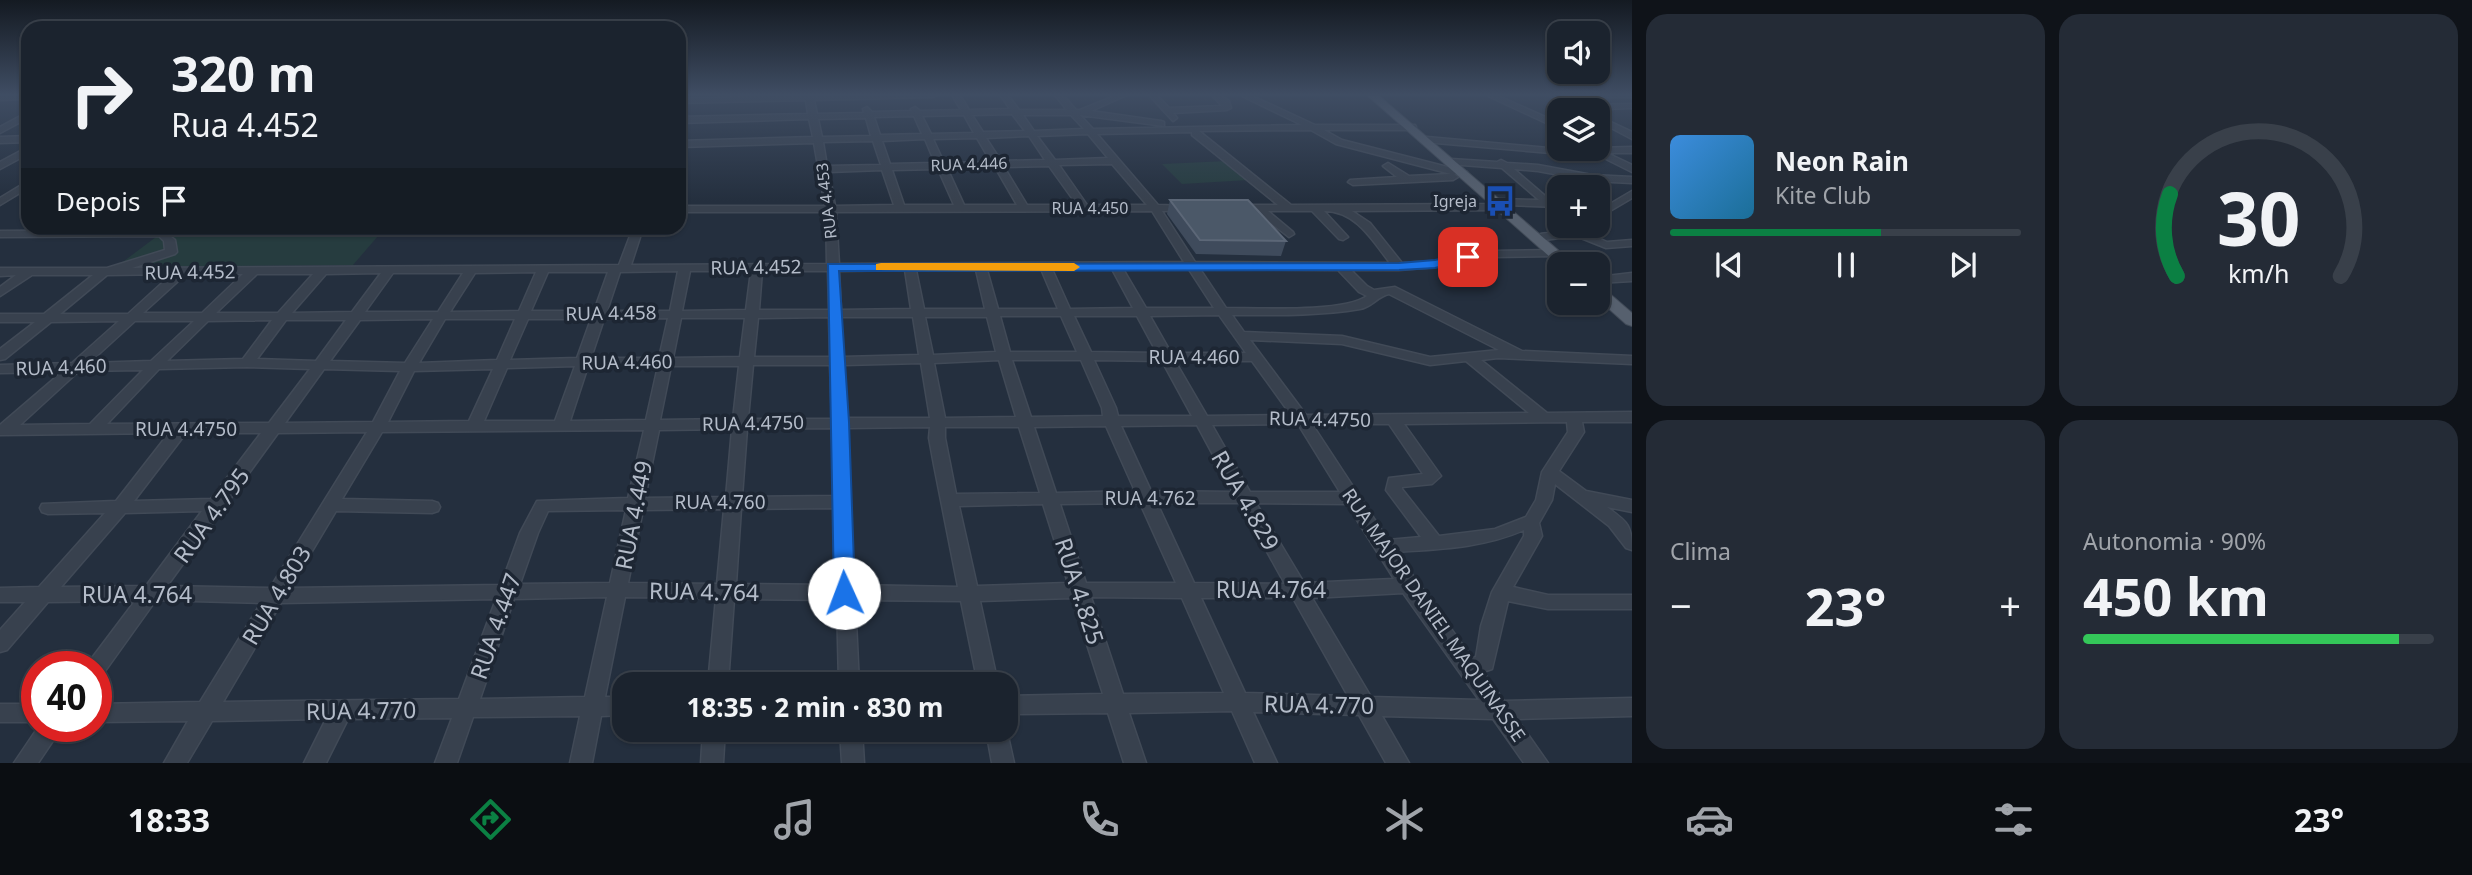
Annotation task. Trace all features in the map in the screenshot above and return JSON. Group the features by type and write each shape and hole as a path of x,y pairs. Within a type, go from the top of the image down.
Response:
{"main road":[{"path":"1416,131 1553,252"},
{"path":"1610,302 1632,321"}],"street":[{"path":"704,143 706,131"},
{"path":"758,131 758,142"},
{"name":"RUA 4.453","path":"815,131 831,209 848,672"},
{"path":"873,131 900,209"},
{"path":"926,131 961,209"},
{"path":"977,131 1024,208"},
{"path":"1031,131 1084,208"},
{"path":"686,144 1135,131"},
{"path":"1319,131 1339,142 1465,175"},
{"name":"RUA MAJOR DANIEL MAQUINASSE","path":"1090,133 1154,207 1222,311 1301,418 1408,586 1536,763"},
{"path":"1195,133 1287,208"},
{"path":"0,139 21,139"},
{"path":"1427,141 1547,150"},
{"path":"1471,143 1547,199"},
{"path":"1610,149 1632,150"},
{"path":"2,164 21,154"},
{"path":"1610,157 1632,169"},
{"name":"RUA 4.446","path":"825,169 1114,161"},
{"path":"1451,162 1503,164 1632,180"},
{"path":"2,164 21,163"},
{"path":"1388,166 1408,179"},
{"path":"1353,181 1465,175"},
{"path":"0,189 21,187"},
{"path":"0,202 21,190"},
{"path":"1610,206 1632,194"},
{"path":"1218,208 1547,204"},
{"path":"1340,207 1366,225 1399,267"},
{"name":"RUA 4.450","path":"686,209 1192,208"},
{"path":"1258,208 1289,234"},
{"path":"1315,208 1343,237"},
{"path":"0,243 21,229"},
{"path":"0,234 21,234"},
{"path":"2,430 182,272 171,252 169,240 164,235"},
{"path":"561,426 601,313 635,235"},
{"path":"1536,238 1547,237"},
{"path":"1589,238 1606,245 1632,243"},
{"path":"0,356 103,273 171,252"},
{"name":"RUA 4.452","path":"0,272 757,267 1045,268 1192,265 1399,267 1493,254 1547,253"},
{"name":"RUA 4.829","path":"1116,266 1245,498 1398,763"},
{"path":"719,672 740,423 757,267"},
{"path":"1342,267 1363,289 1375,295 1386,290 1397,291 1521,356"},
{"path":"474,427 544,268"},
{"name":"RUA 4.449","path":"581,763 685,268"},
{"path":"911,268 938,421 937,438 986,672"},
{"name":"RUA 4.825","path":"981,268 1004,356 1135,763"},
{"path":"1045,268 1068,312 1109,408 1111,420 1266,763"},
{"name":"RUA 4.803","path":"175,763 377,428 409,367 471,269"},
{"path":"94,429 155,365 253,271"},
{"path":"247,363 283,314 322,271"},
{"name":"RUA 4.795","path":"109,651 388,271"},
{"path":"0,292 29,272"},
{"path":"1610,279 1632,277"},
{"name":"RUA 4.458","path":"0,317 1309,311 1362,306 1375,295"},
{"path":"1309,311 1324,339"},
{"path":"1240,336 1342,340 1426,360 1468,356 1521,356 1632,360"},
{"name":"RUA 4.460","path":"0,369 77,365 247,363 409,367 666,361 836,362 1004,356 1255,357"},
{"path":"1468,356 1543,418"},
{"name":"RUA 4.4750","path":"2,430 1200,418 1632,417"},
{"path":"1469,667 1485,663 1491,626 1501,592 1532,536 1531,523 1544,500 1550,472 1576,432 1574,418"},
{"path":"1394,419 1433,476 1426,481 1395,482 1394,490 1434,542"},
{"path":"0,644 120,507 181,429"},
{"path":"1550,472 1615,522 1632,543"},
{"path":"1585,497 1632,506"},
{"name":"RUA 4.762","path":"949,500 1351,498"},
{"name":"RUA 4.760","path":"557,504 841,502"},
{"name":"RUA 4.447","path":"446,763 541,507 546,503 557,504"},
{"path":"48,508 218,505"},
{"path":"330,505 432,507"},
{"path":"1385,547 1497,535 1521,524 1531,523"},
{"name":"RUA 4.764","path":"0,595 153,593 276,596 618,590 970,594 1081,590 1298,591 1408,586"},
{"path":"1501,592 1548,602 1632,602"},
{"name":"RUA 4.770","path":"1018,705 1239,702 1500,710 1632,707"},
{"name":"RUA 4.770","path":"112,713 612,706"},
{"path":"316,763 342,710"},
{"path":"0,713 21,713"},
{"path":"25,763 40,742"},
{"path":"712,763 713,742"},
{"path":"852,742 853,763"},
{"path":"999,742 1003,763"}],"green space":[{"path":"1227,161 1249,180 1182,184 1162,164"},
{"path":"159,235 379,235 353,265 116,267"}],"building":[{"path":"1170,200 1248,200 1286,241 1200,240"}],"slow traffic":[{"path":"881,267 1074,267"}],"place":[{"name":"Igreja","path":"1500,201"}],"route":[{"path":"844,593 840,422 832,267 1399,267 1441,264 1468,257"}]}
